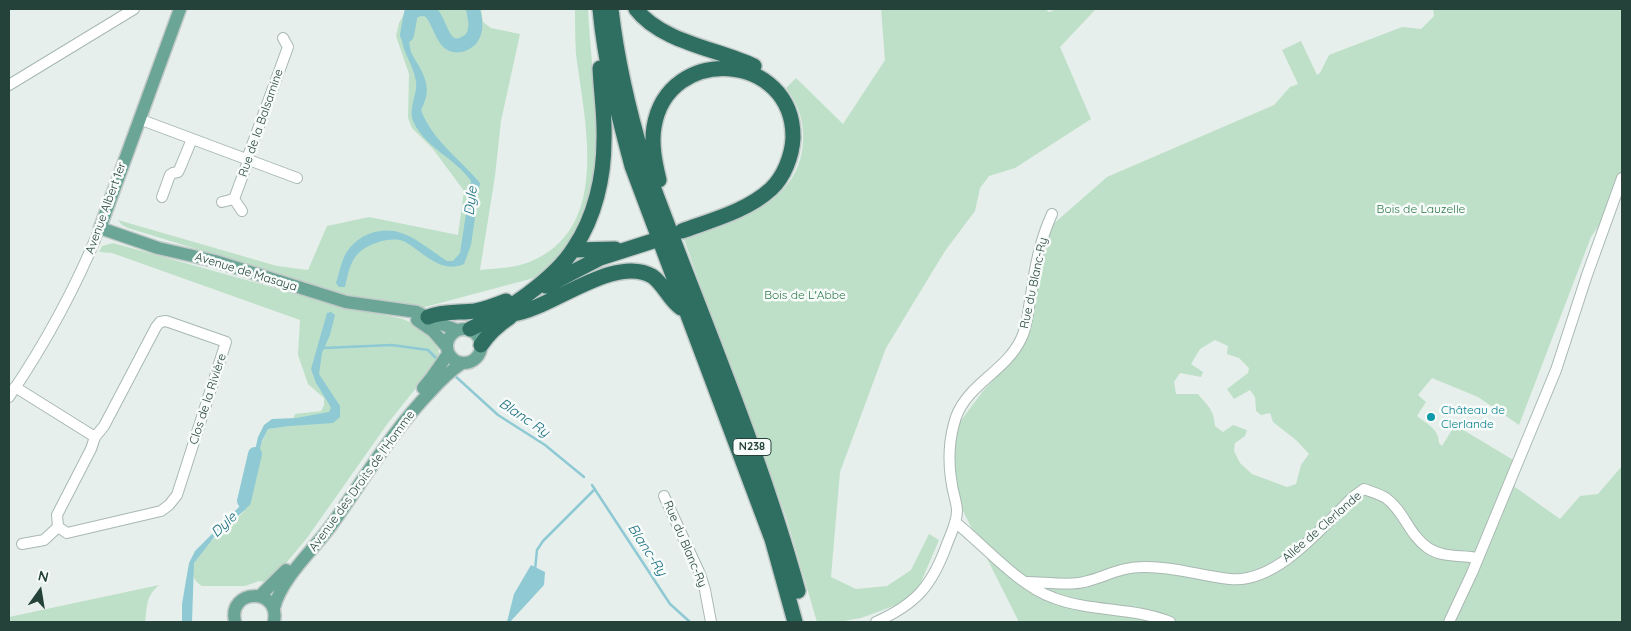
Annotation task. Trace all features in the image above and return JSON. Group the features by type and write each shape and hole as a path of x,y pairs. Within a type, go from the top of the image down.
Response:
{"highway":[{"name":"N238","path":"600,9 603,42 618,113 632,166 805,622"},
{"name":"N238","path":"611,9 615,41 629,112 644,162 662,214 764,478 783,536 793,593 795,622"},
{"path":"636,9 652,24 666,33 740,60 758,68 772,78 783,89 792,103 798,117 800,131 799,149 794,166 785,184 773,197 757,207 682,233 743,207 772,188 790,159 793,131 783,101 763,80 748,72 730,68 712,69 695,74 680,82 668,94 658,111 654,127 653,146 655,165 662,193 662,214"},
{"path":"428,317 438,313 475,311 521,298 548,277 574,250 587,226 594,205 602,164 604,108 599,56 603,42"},
{"path":"463,329 600,258 654,244 550,290 497,326 481,345"},
{"path":"574,250 631,249"},
{"path":"513,314 524,313 560,294 612,274 625,272 640,272 650,275 667,291 677,305 686,312"}],"main road":[{"name":"Avenue Albert 1er","path":"100,228 139,119 163,60 180,9"},
{"name":"Avenue de Masaya","path":"100,228 158,248 215,261 346,302 417,312 463,329"},
{"name":"Avenue de Masaya","path":"394,310 424,324 447,350"},
{"path":"463,329 476,333 481,345 477,357 473,361 462,363 456,362 447,350 449,336 463,329"},
{"name":"Avenue des Droits de l'Homme","path":"260,596 280,577 323,523 393,421 432,377 447,350"},
{"name":"Avenue des Droits de l'Homme","path":"274,608 279,593 286,582 330,527 399,427 439,382 462,363"},
{"path":"233,621 235,609 242,600 250,596 260,596 274,608 274,622"}],"street":[{"path":"9,85 134,9"},
{"name":"Rue de la Balsamine","path":"234,199 289,43"},
{"path":"139,119 297,178"},
{"path":"162,197 170,175 178,172 192,139"},
{"path":"1449,622 1464,592 1556,370 1622,178"},
{"path":"222,202 234,199 242,211"},
{"name":"Rue du Blanc-Ry","path":"876,622 903,608 926,587 936,573 955,522 957,511 952,487 950,461 954,422 959,408 965,399 1003,364 1022,338 1038,257 1052,214"},
{"name":"Avenue Albert 1er","path":"9,397 80,277 100,228"},
{"name":"Clos de la Rivière","path":"166,321 226,342 177,495 169,505 161,511 67,533 58,527 57,514 91,450 95,437 104,426 160,322 166,321"},
{"path":"15,387 95,437"},
{"name":"Allée de Clerlande","path":"1027,582 1082,583 1120,568 1144,566 1232,579 1250,578 1266,573 1293,556 1354,497 1364,490 1380,494 1392,504 1415,536 1429,549 1444,554 1477,558"},
{"name":"Rue du Blanc-Ry","path":"664,496 700,574 711,622"},
{"path":"955,522 1004,564 1042,593 1063,601 1148,615 1170,622"},
{"path":"22,544 44,540 58,527"}],"green space":[{"path":"407,9 481,9 483,22 491,28 520,34 501,121 495,176 480,270 516,266 536,259 560,243 575,221 584,195 587,167 587,138 576,54 575,9 588,9 597,135 593,185 588,210 581,224 561,255 540,274 534,278 421,308 349,296 128,228 118,220 277,266 308,270 327,226 369,217 458,235 464,191 433,149 412,128 408,118 409,74 396,36 399,23"},
{"name":"Bois de L'Abbe","path":"881,9 1045,9 1049,12 1057,9 1096,9 1060,47 1091,119 1015,168 989,176 980,188 975,211 945,251 886,348 840,472 831,577 856,589 887,586 911,570 929,534 939,540 916,594 896,605 861,618 838,622 817,622 786,517 709,317 708,308 684,239 742,217 777,196 790,181 799,164 803,142 803,127 800,114 786,88 796,78 843,124 885,60"},
{"name":"Bois de Lauzelle","path":"1433,9 1622,9 1622,172 1600,224 1591,237 1519,425 1478,397 1432,378 1418,395 1426,402 1417,416 1435,430 1439,443 1442,446 1455,425 1515,461 1515,487 1560,519 1580,496 1598,494 1622,466 1622,622 1019,622 963,511 952,471 953,431 983,391 1019,353 1028,333 1051,226 1107,177 1274,105 1290,87 1298,84 1282,50 1301,41 1317,75 1320,73 1329,55 1402,27 1421,29 1434,16","holes":["1215,340 1228,346 1227,354 1239,358 1249,368 1248,373 1227,389 1234,399 1250,390 1255,397 1256,411 1261,415 1270,413 1273,422 1296,440 1309,454 1301,465 1296,484 1287,487 1252,474 1240,463 1234,451 1235,443 1245,436 1247,430 1233,425 1223,432 1215,426 1212,412 1198,394 1176,394 1174,382 1180,373 1201,377 1203,372 1191,364 1200,349"]},
{"path":"113,243 322,301 403,319 420,327 437,343 439,354 433,367 388,423 307,538 267,582 259,581 245,586 202,586 194,577 193,567 198,557 217,535 245,510 258,456 268,429 290,426 295,414 321,411 324,405 324,398 308,384 298,355 300,320 112,253 99,252 102,246"},
{"path":"159,585 149,598 145,622 9,622 9,617"}],"water":[{"path":"405,18 411,20 409,40 411,52 426,83 427,93 421,110 426,121 439,140 480,183 471,245 464,264 450,267 431,260 403,241 386,240 379,242 368,246 357,254 351,265 345,287 339,287 336,283 346,253 357,241 371,233 387,230 396,231 409,236 447,261 453,261 460,253 471,181 465,173 426,140 414,123 412,107 416,91 416,81 403,44 402,28"},
{"name":"Dyle","path":"331,312 335,315 330,335 322,353 319,374 340,406 340,417 333,423 268,429 262,441 250,499 246,509 215,536 194,563 192,622 182,622 182,604 189,563 195,551 239,507 245,495 258,437 264,425 272,419 296,418 329,412 331,408 316,383 311,369 327,313"},
{"path":"531,565 545,572 544,585 510,622 507,622 514,594"}],"waterway":[{"name":"Dyle","path":"407,35 411,13 419,9"},
{"name":"Dyle","path":"420,9 427,10 432,14 445,38 454,45 464,44 473,36 475,32 473,9"},
{"name":"Blanc Ry","path":"323,348 392,345 428,350 437,359"},
{"name":"Blanc Ry","path":"454,375 498,415 545,445 584,477"},
{"name":"Dyle","path":"244,501 255,454"},
{"name":"Blanc-Ry","path":"592,485 670,604 690,622"},
{"path":"535,570 537,550 543,541 595,489"}],"place":[{"name":"Château de Clerlande","path":"1431,417"}]}
